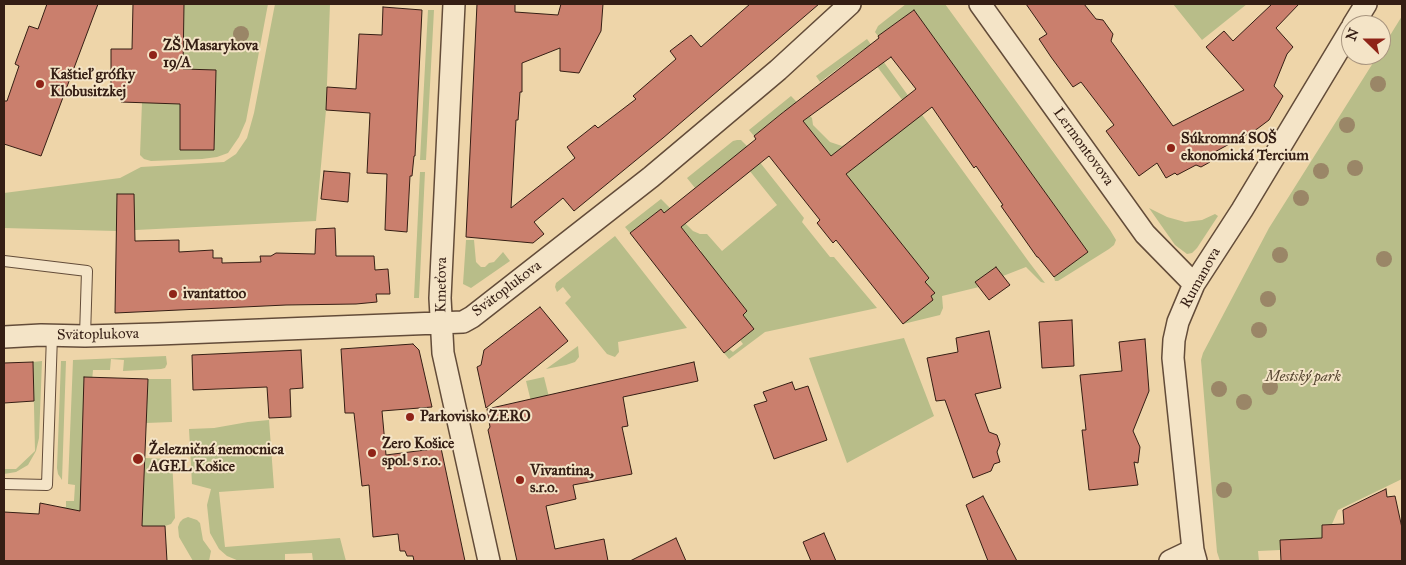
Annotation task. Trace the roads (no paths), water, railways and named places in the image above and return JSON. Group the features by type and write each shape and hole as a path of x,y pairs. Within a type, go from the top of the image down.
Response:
{"street":[{"name":"Kmeťova","path":"454,4 440,298 443,353 489,561"},
{"name":"Svätoplukova","path":"4,337 85,336 463,322 533,270 651,177 778,70 850,4"},
{"name":"Lermontovova","path":"980,4 1145,234 1194,284"},
{"path":"1360,15 1366,4"},
{"name":"Rumanova","path":"1194,556 1173,358 1178,322 1194,284 1341,46"},
{"name":"Svätoplukova","path":"4,323 47,335"},
{"path":"1170,561 1194,556"}],"lane":[{"path":"4,261 87,271 85,336"},
{"path":"4,484 47,485 47,335"}],"place":[{"name":"ZŠ Masarykova 19/A","path":"153,55"},
{"name":"Kaštieľ grófky Klobusitzkej","path":"40,84"},
{"name":"Súkromná SOŠ ekonomická Tercium","path":"1171,148"},
{"name":"ivantattoo","path":"173,294"},
{"name":"Parkovisko ZERO","path":"410,417"},
{"name":"Zero Košice spol. s r.o.","path":"372,453"},
{"name":"Železničná nemocnica AGEL Košice","path":"138,459"},
{"name":"Vivantina, s.r.o.","path":"520,480"}],"park label":[{"name":"Mestský park","path":"1303,377"}]}
